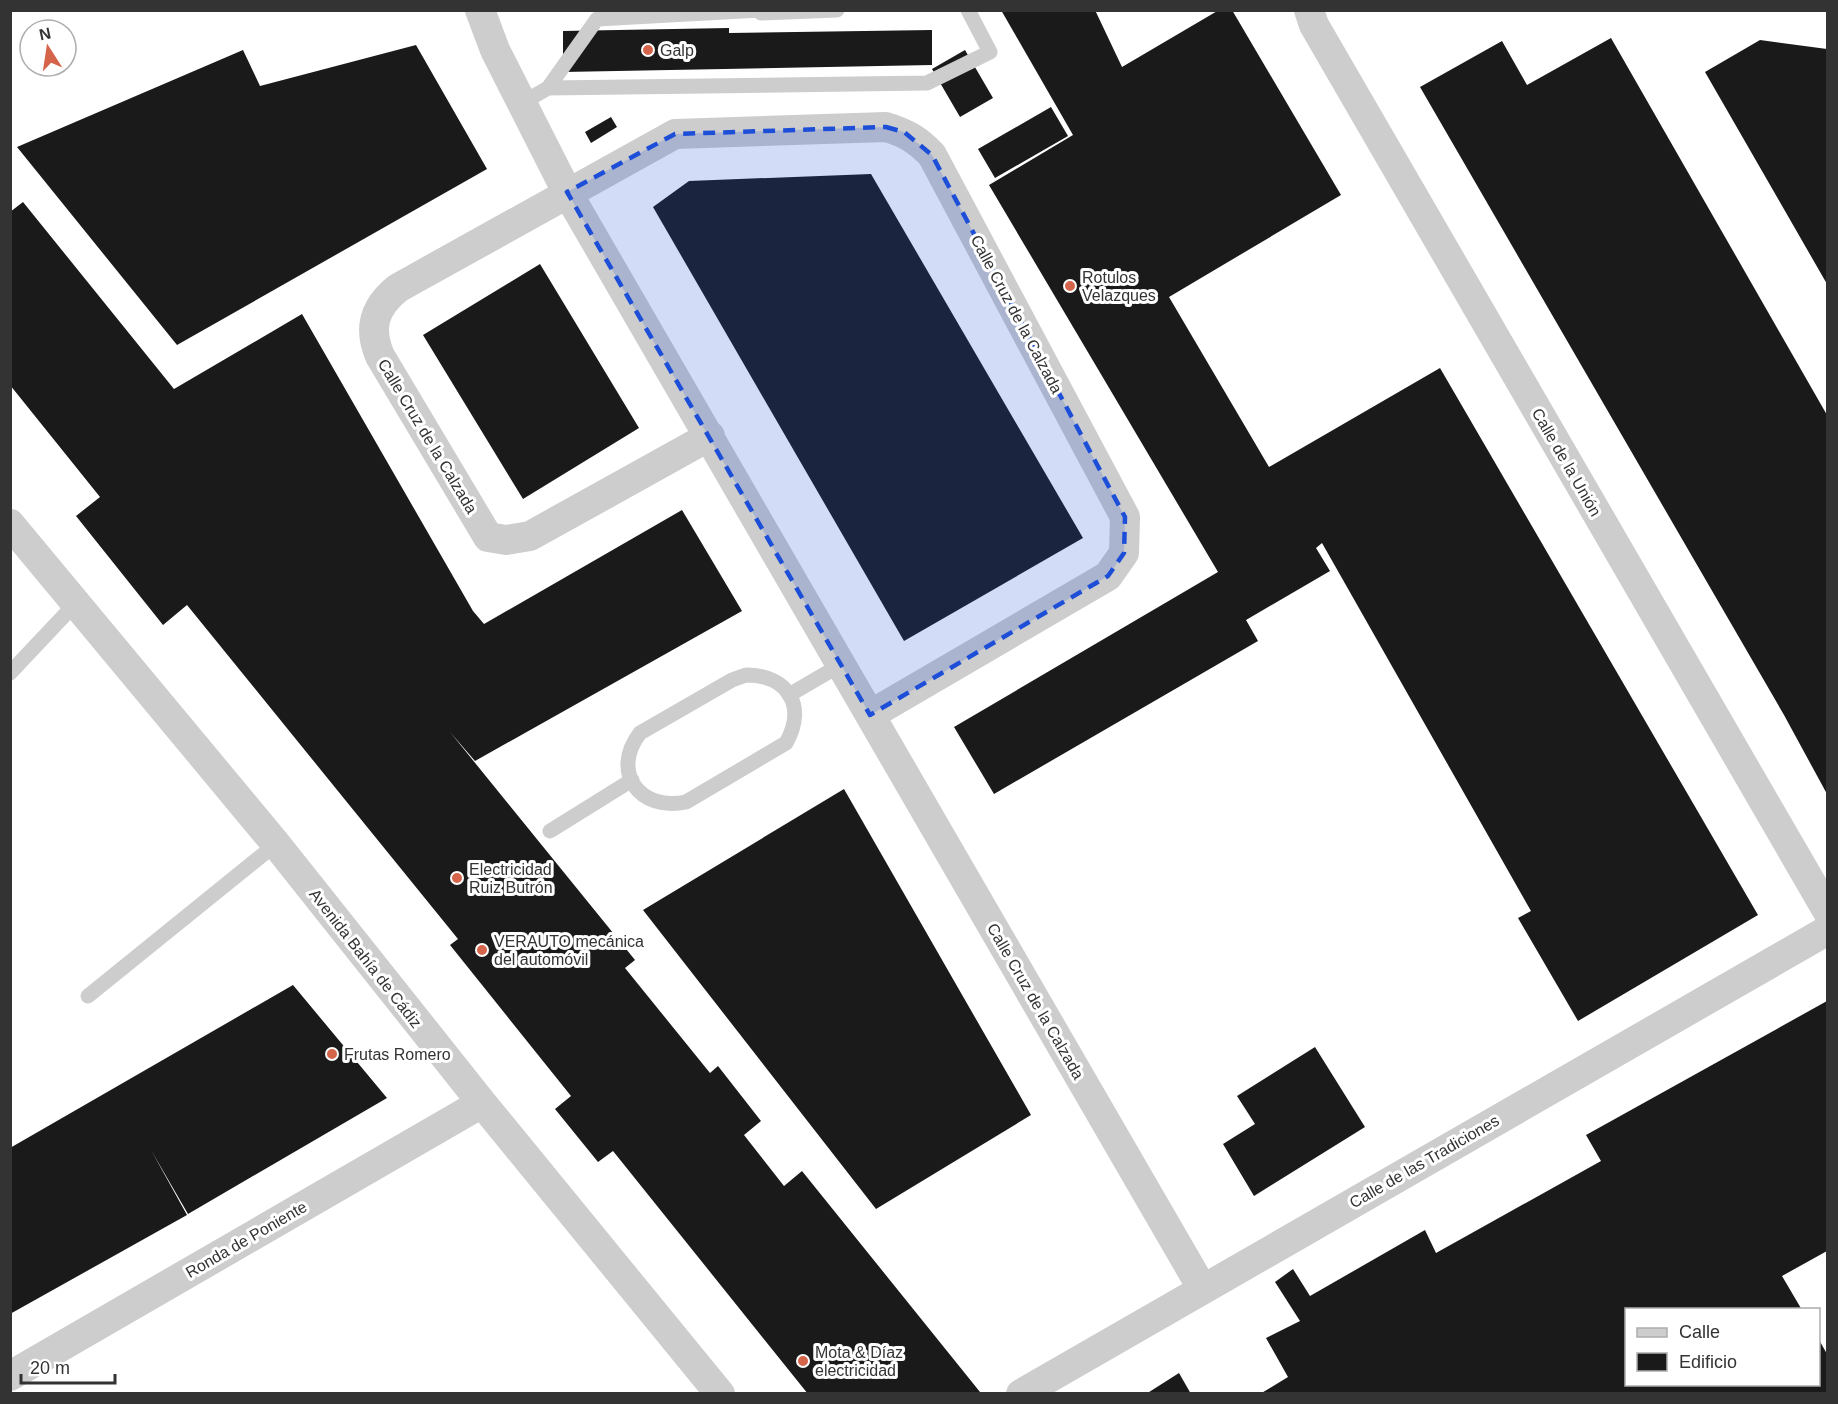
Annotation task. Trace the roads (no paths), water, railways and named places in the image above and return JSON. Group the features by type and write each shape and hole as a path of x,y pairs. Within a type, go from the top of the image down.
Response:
{"street":[{"name":"Calle Cruz de la Calzada","path":"480,10 522,103 567,192 1202,1288"},
{"name":"Calle de la Unión","path":"1309,10 1314,25 1827,912"},
{"name":"Calle Cruz de la Calzada","path":"710,436 530,536 506,540 488,537 374,342 375,318 385,298 398,288 567,192 668,138 700,132 886,128 912,137 932,155 1125,517 1124,553 1108,576 870,715"},
{"name":"Avenida Bahía de Cádiz","path":"10,524 276,844 482,1103 720,1394"},
{"name":"Calle de las Tradiciones","path":"1021,1394 1827,930"},
{"name":"Ronda de Poniente","path":"10,1376 482,1103"}],"lane":[{"path":"522,103 548,88 597,19 837,10"},
{"path":"548,88 927,83 990,52 968,10"},
{"path":"10,673 76,603"},
{"path":"789,695 842,664"},
{"path":"746,675 760,675 774,680 789,695 796,716 793,730 786,743 686,802 672,805 657,804 645,797 632,780 628,759 631,745 640,733 732,680 746,675"},
{"path":"550,831 632,780"},
{"path":"88,996 276,844"}],"place":[{"name":"Galp","path":"648,50"},
{"name":"Rotulos Velazques","path":"1070,286"},
{"name":"Electricidad Ruiz Butrón","path":"457,878"},
{"name":"VERAUTO mecánica del automóvil","path":"482,950"},
{"name":"Frutas Romero","path":"332,1054"},
{"name":"Mota & Díaz electricidad","path":"803,1361"}]}
